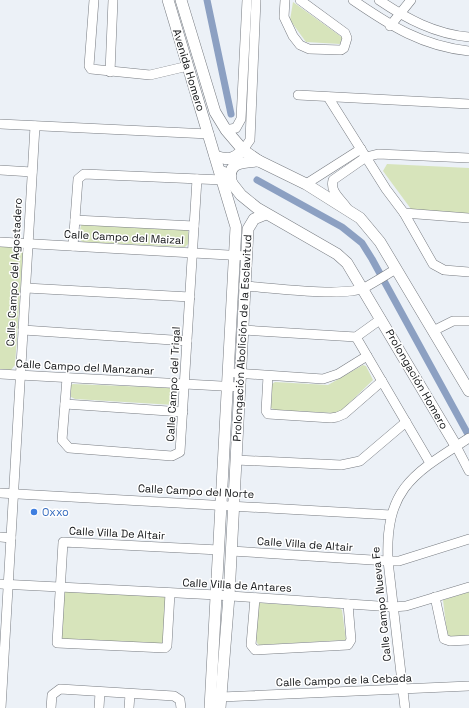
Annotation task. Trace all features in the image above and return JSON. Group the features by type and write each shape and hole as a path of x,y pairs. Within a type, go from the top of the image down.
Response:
{"main road":[{"name":"Avenida Homero","path":"168,0 210,137"},
{"name":"Avenida Homero","path":"181,0 216,112 226,130"},
{"path":"226,130 243,150 259,160 306,184 347,209 360,218 369,227 392,271 407,287 469,391"},
{"name":"Prolongación Abolición de la Esclavitud","path":"210,137 219,167 228,182 245,286 242,330 235,373 228,387 210,708"},
{"path":"215,156 229,159 236,156 243,150"},
{"path":"259,160 236,164 232,168 228,182 248,202 266,214 337,254 368,285"},
{"name":"Prolongación Abolición de la Esclavitud","path":"220,702 232,551 240,388 235,373 241,255 250,223 254,219 266,214"},
{"name":"Prolongación Homero","path":"368,285 381,319 456,446"}],"street":[{"path":"94,0 89,66 92,70 150,75 188,66"},
{"path":"110,72 113,0"},
{"path":"226,130 236,128 241,120 247,0"},
{"path":"243,150 250,140 256,0"},
{"path":"285,0 284,17 293,36 300,45 309,49 341,50 344,48 347,38 344,33 300,0"},
{"path":"353,0 390,26 417,38 439,46 469,50"},
{"path":"379,0 400,14 438,32 469,37"},
{"path":"390,26 411,0"},
{"path":"298,95 469,104"},
{"path":"328,97 386,189 404,213 433,264 444,270 469,272"},
{"path":"0,124 210,137"},
{"name":"Calle Campo del Agostadero","path":"1,708 4,584 11,538 14,494 35,126"},
{"path":"306,184 361,149"},
{"path":"347,209 332,188 333,180 366,157 378,154 469,158"},
{"path":"0,170 32,172"},
{"path":"74,246 78,179 84,174 197,179 228,182"},
{"name":"Calle Campo del Trigal","path":"66,378 62,440 69,448 175,456 181,450 197,179"},
{"path":"404,213 469,218"},
{"path":"75,220 194,226"},
{"name":"Calle Campo del Maizal","path":"0,242 241,255"},
{"path":"245,286 317,291 352,291 368,285 392,271"},
{"path":"26,288 190,297"},
{"path":"242,330 356,337 381,319"},
{"path":"433,331 449,322 468,323"},
{"path":"23,330 187,341"},
{"path":"356,337 430,462"},
{"path":"235,373 322,379 338,374 367,356"},
{"name":"Calle Campo del Manzanar","path":"0,374 240,388"},
{"path":"268,376 266,411 268,414 331,418 344,414 382,380"},
{"path":"65,404 183,412"},
{"path":"236,460 341,465 353,463 368,456 406,422"},
{"name":"Calle Campo Nueva Fe","path":"405,708 388,561 387,541 392,514 407,484 417,473 430,462 468,439"},
{"name":"Prolongación Homero","path":"456,446 469,471"},
{"name":"Calle Campo del Norte","path":"0,493 392,514"},
{"path":"0,537 11,538"},
{"name":"Calle Villa de Altair","path":"232,551 399,561 469,539"},
{"name":"Calle Villa De Altair","path":"170,593 167,646 165,648 59,644 57,642 61,544 64,542 219,550"},
{"name":"Calle Villa de Antares","path":"4,584 217,595 393,607 406,606 469,587"},
{"path":"435,597 444,639 450,642 469,640"},
{"path":"256,598 251,645 255,650 348,646 352,640 348,604"},
{"name":"Calle Campo de la Cebada","path":"220,702 469,686"},
{"path":"51,708 52,695 60,689 176,697 180,700 180,708"},
{"path":"99,708 100,692"},
{"path":"129,708 130,694"}],"green space":[{"path":"293,2 343,38 340,44 306,42 290,20"},
{"path":"387,164 469,168 469,214 411,209 383,171"},
{"path":"82,224 188,230 189,243 185,247 84,242 81,241 80,237"},
{"path":"0,246 20,247 23,252 15,365 11,370 0,369"},
{"path":"363,365 366,366 373,380 341,411 335,413 275,410 271,408 272,384 275,382 328,385"},
{"path":"71,385 174,388 177,391 177,403 174,405 75,399 71,397"},
{"path":"64,592 163,596 166,599 164,639 161,645 64,640 60,637"},
{"path":"469,592 469,637 450,637 447,633 443,600"},
{"path":"257,604 339,608 342,610 346,640 259,645 256,638"}],"waterway":[{"path":"207,0 231,114"},
{"path":"257,180 342,227 362,243 469,436"}],"place":[{"name":"Oxxo","path":"34,512"}]}
